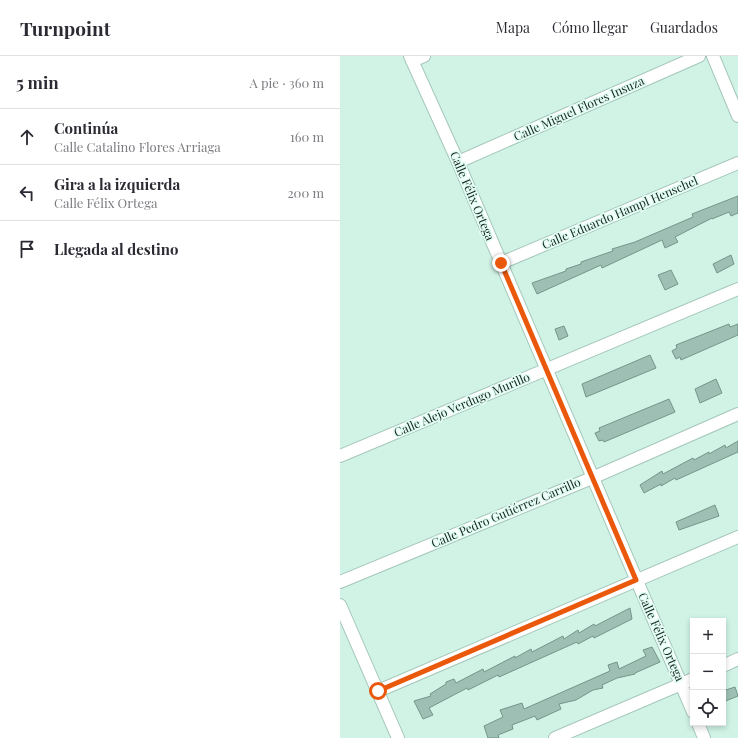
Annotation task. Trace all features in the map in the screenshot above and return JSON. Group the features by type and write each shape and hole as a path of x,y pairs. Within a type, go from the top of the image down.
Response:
{"street":[{"path":"411,59 424,56"},
{"name":"Calle Miguel Flores Insuza","path":"458,162 699,56"},
{"path":"713,56 738,116"},
{"name":"Calle Félix Ortega","path":"411,59 458,162 690,705"},
{"name":"Calle Eduardo Hampl Henschel","path":"501,263 738,163"},
{"name":"Calle Alejo Verdugo Murillo","path":"340,456 738,289"},
{"name":"Calle Pedro Gutiérrez Carrillo","path":"340,582 592,478 738,414"},
{"path":"378,691 738,537"},
{"path":"340,606 398,738"},
{"path":"726,665 738,659"},
{"path":"555,738 690,680"},
{"path":"699,726 704,738"}],"building":[{"path":"738,196 738,213 731,216 729,212 712,218 675,237 678,242 665,248 662,240 602,268 601,265 537,294 532,283 566,271 566,269 581,264 581,262 613,251 612,249 635,242 693,217 692,214"},
{"path":"731,255 734,264 717,273 713,264"},
{"path":"671,270 678,284 665,290 658,275"},
{"path":"729,324 730,327 738,324 738,335 681,360 680,357 676,359 672,351 677,348 676,345"},
{"path":"564,326 568,336 559,340 555,329"},
{"path":"650,355 656,368 586,397 582,384"},
{"path":"716,379 722,393 700,403 695,389"},
{"path":"669,399 675,412 604,442 603,440 599,441 595,433 600,431 599,428"},
{"path":"738,441 738,452 676,480 675,478 644,493 640,485 662,471 663,474 693,458 694,460 709,452 709,454 725,445 726,448"},
{"path":"715,505 719,516 679,530 676,522"},
{"path":"630,608 632,619 594,638 593,636 578,644 577,642 499,677 498,675 468,690 467,688 429,708 433,715 423,719 414,701 431,696 430,694 446,684 446,682 454,679 456,683 483,669 484,672 531,649 532,652 563,636 564,639 578,630 579,633 594,624 595,626"},
{"path":"652,647 660,662 635,674 617,678 602,685 603,688 593,690 576,700 559,704 561,709 537,720 535,716 512,725 513,729 498,735 499,738 488,738 484,726 503,717 500,710 522,703 524,709 610,671 608,665 617,662 619,669 646,656 643,650"},
{"path":"735,687 738,696 726,701 726,690"}],"route":[{"path":"378,691 636,580 501,263"}]}
